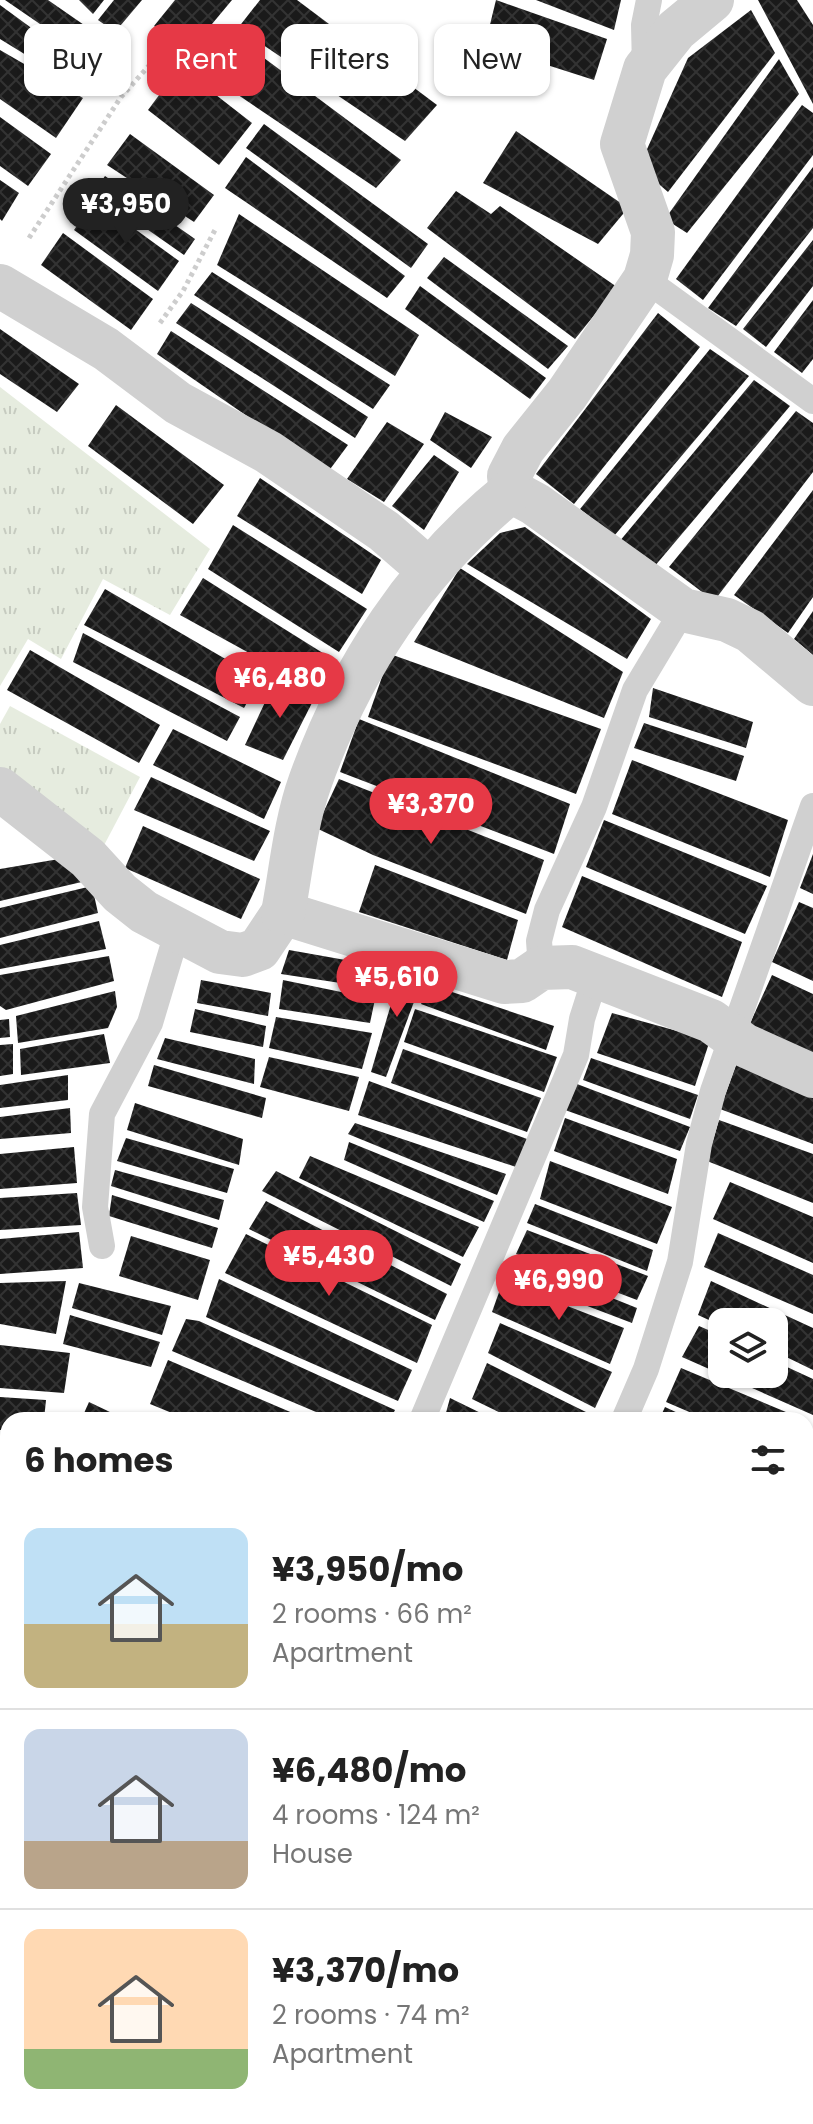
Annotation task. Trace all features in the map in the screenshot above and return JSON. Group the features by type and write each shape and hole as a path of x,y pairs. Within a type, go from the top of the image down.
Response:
{"street":[{"path":"511,491 509,476 523,449 567,394 645,279 652,255 653,232 622,144 645,69 676,30 712,0"},
{"path":"0,286 106,349 178,403 268,452 317,489 384,531 429,570"},
{"path":"0,789 88,858 120,893 177,933 220,952 243,955 259,949 283,913 309,785 340,708 376,642 455,540 511,491"},
{"path":"511,491 535,504 683,610 727,620 750,631 813,684"},
{"path":"283,913 504,982 522,981 541,968 572,967 711,1021 744,1045 813,1076"}],"lane":[{"path":"645,69 644,25 649,0"},
{"path":"645,279 813,401"},
{"path":"541,968 539,941 547,910 594,807 635,690 683,610"},
{"path":"627,1412 646,1369 680,1262 699,1144 731,1035 813,806"},
{"path":"102,1246 95,1207 102,1114 150,1023 177,933"},
{"path":"425,1412 576,1055 582,1019 596,975"}],"path":[{"path":"26,242 121,97 147,68"},
{"path":"123,364 183,291 216,228"}],"green space":[{"path":"0,387 210,549 170,615 103,579 61,659 28,639 0,686"},
{"path":"10,706 140,777 101,851 0,771 0,724"}],"building":[{"path":"5,0 48,0 83,24 40,24"},
{"path":"79,0 104,0 93,14"},
{"path":"114,0 142,0 122,24 104,24 98,20"},
{"path":"175,0 232,0 212,24 156,24"},
{"path":"260,0 297,0 329,24 281,24 281,57 265,46 265,24 241,24"},
{"path":"496,0 607,39 594,80 550,66 550,24 490,24"},
{"path":"536,0 621,0 614,30"},
{"path":"758,0 797,0 813,25 813,104"},
{"path":"0,5 26,24 24,54 0,39"},
{"path":"751,10 775,53 668,192 639,167 688,58"},
{"path":"0,50 24,64 24,96 83,98 56,138 0,99"},
{"path":"265,59 281,71 281,96 315,96 401,160 376,188 240,96 265,96"},
{"path":"779,59 799,94 687,233 665,219"},
{"path":"418,91 437,105 405,141 338,96 418,96"},
{"path":"158,96 217,96 252,123 219,165 148,110"},
{"path":"802,105 813,113 813,155 703,300 676,279"},
{"path":"0,117 51,154 28,186 0,166"},
{"path":"264,124 428,244 411,268 246,148"},
{"path":"516,131 628,208 598,244 483,183"},
{"path":"130,134 214,195 194,222 107,165"},
{"path":"246,157 405,276 387,298 225,188"},
{"path":"813,167 813,228 736,326 708,308"},
{"path":"105,176 195,239 184,255 94,192"},
{"path":"0,180 19,193 2,221 0,219"},
{"path":"456,191 491,214 500,206 617,287 575,339 427,228"},
{"path":"95,200 179,261 158,291 74,230"},
{"path":"239,214 419,335 395,376 217,265"},
{"path":"63,233 153,299 131,330 41,265"},
{"path":"813,240 813,286 766,347 743,329"},
{"path":"444,257 568,346 548,369 427,278"},
{"path":"212,272 390,385 373,409 194,295"},
{"path":"420,286 546,378 530,399 405,309"},
{"path":"813,300 813,359 802,373 774,352"},
{"path":"191,303 368,417 355,438 176,323"},
{"path":"658,313 700,347 574,504 536,474"},
{"path":"0,329 79,384 57,412 0,374"},
{"path":"171,331 348,445 328,472 157,354"},
{"path":"710,349 749,376 614,536 580,509"},
{"path":"754,380 790,406 654,567 619,542"},
{"path":"116,405 224,485 193,524 88,446"},
{"path":"796,411 813,423 813,472 714,601 669,567"},
{"path":"445,412 492,437 471,468 430,440"},
{"path":"387,422 424,444 384,502 347,479"},
{"path":"434,455 459,472 424,530 392,506"},
{"path":"260,478 381,560 362,594 237,516"},
{"path":"813,490 813,597 788,633 734,595"},
{"path":"233,525 367,609 339,652 208,569"},
{"path":"525,527 651,619 627,659 467,564 500,533"},
{"path":"460,568 623,672 604,718 414,642"},
{"path":"203,578 334,660 315,689 180,615"},
{"path":"105,589 260,679 244,708 84,625"},
{"path":"813,611 813,655 794,639"},
{"path":"83,633 240,717 227,741 73,662"},
{"path":"30,650 160,725 139,763 7,690"},
{"path":"390,654 601,729 576,794 368,717"},
{"path":"275,681 315,697 283,760 245,745"},
{"path":"653,688 753,722 746,748 649,717"},
{"path":"359,719 570,804 554,854 340,772"},
{"path":"644,723 744,756 736,781 634,748"},
{"path":"173,729 281,782 264,819 153,765"},
{"path":"632,760 788,820 770,877 612,814"},
{"path":"151,777 270,831 254,861 134,810"},
{"path":"339,779 544,860 526,914 373,855 316,828"},
{"path":"604,820 767,886 745,934 586,867"},
{"path":"143,826 260,879 241,919 125,868"},
{"path":"813,854 813,894 800,888"},
{"path":"59,859 86,881 0,901 0,869"},
{"path":"375,865 518,920 507,960 359,912"},
{"path":"582,876 742,942 722,997 562,927"},
{"path":"92,886 98,913 0,938 0,908"},
{"path":"799,902 813,908 813,981 772,962"},
{"path":"99,921 106,949 0,969 0,945"},
{"path":"289,950 385,967 380,989 281,974"},
{"path":"109,956 114,981 6,1010 0,1006 0,975"},
{"path":"402,967 424,975 386,1077 371,1072"},
{"path":"772,975 813,994 813,1061 747,1030"},
{"path":"201,980 271,993 268,1016 197,1003"},
{"path":"283,980 375,999 370,1023 279,1009"},
{"path":"428,984 554,1026 546,1050 421,1004"},
{"path":"115,991 117,1007 108,1028 18,1043 16,1016"},
{"path":"195,1009 266,1026 263,1047 190,1032"},
{"path":"415,1009 557,1057 544,1092 404,1042"},
{"path":"612,1013 710,1040 695,1086 597,1053"},
{"path":"276,1017 372,1033 362,1069 269,1048"},
{"path":"9,1019 10,1037 0,1038 0,1020"},
{"path":"104,1034 110,1063 21,1075 20,1049"},
{"path":"165,1038 255,1059 254,1084 157,1059"},
{"path":"13,1044 13,1074 0,1076 0,1045"},
{"path":"403,1049 541,1098 527,1132 391,1083"},
{"path":"269,1057 359,1077 349,1111 260,1087"},
{"path":"591,1058 698,1095 690,1119 583,1080"},
{"path":"738,1060 813,1093 813,1144 720,1109"},
{"path":"154,1065 266,1098 262,1118 148,1086"},
{"path":"68,1075 68,1100 0,1108 0,1085"},
{"path":"369,1081 527,1139 516,1167 358,1115"},
{"path":"577,1084 690,1127 680,1151 565,1110"},
{"path":"135,1103 243,1139 239,1165 127,1130"},
{"path":"70,1108 71,1133 0,1139 0,1117"},
{"path":"565,1118 677,1159 668,1194 554,1151"},
{"path":"719,1120 813,1154 813,1203 707,1161"},
{"path":"355,1123 506,1174 497,1195 348,1134"},
{"path":"126,1138 234,1169 227,1193 117,1161"},
{"path":"349,1142 494,1201 484,1222 344,1160"},
{"path":"74,1147 77,1183 0,1189 0,1154"},
{"path":"310,1156 479,1227 463,1257 299,1178"},
{"path":"550,1161 672,1207 657,1244 540,1199"},
{"path":"115,1170 224,1200 219,1220 111,1186"},
{"path":"276,1171 461,1264 451,1286 262,1191"},
{"path":"730,1182 813,1217 813,1263 713,1219"},
{"path":"77,1193 81,1225 0,1230 0,1198"},
{"path":"112,1195 218,1228 212,1248 109,1216"},
{"path":"266,1201 447,1294 435,1320 249,1229"},
{"path":"535,1204 653,1250 647,1271 527,1223"},
{"path":"527,1230 648,1276 637,1300 516,1254"},
{"path":"79,1232 83,1268 0,1274 0,1239"},
{"path":"718,1233 813,1275 813,1314 704,1267"},
{"path":"246,1234 432,1325 417,1363 225,1273"},
{"path":"131,1236 210,1260 198,1300 119,1276"},
{"path":"512,1258 637,1308 632,1323 506,1275"},
{"path":"219,1279 412,1370 398,1401 206,1317"},
{"path":"66,1281 56,1334 0,1324 0,1283"},
{"path":"503,1281 624,1328 610,1364 492,1312"},
{"path":"711,1281 770,1308 708,1308 708,1320 698,1315"},
{"path":"79,1283 171,1306 162,1335 72,1308"},
{"path":"70,1315 160,1342 151,1367 63,1344"},
{"path":"788,1316 813,1328 813,1370 788,1358"},
{"path":"186,1319 199,1321 395,1410 316,1412 172,1351"},
{"path":"500,1323 612,1372 595,1408 488,1353"},
{"path":"699,1326 708,1330 708,1369 682,1357"},
{"path":"0,1345 70,1353 64,1393 0,1388"},
{"path":"168,1360 290,1412 170,1412 150,1404"},
{"path":"487,1363 586,1412 499,1412 472,1399"},
{"path":"788,1367 813,1379 813,1412 806,1412 752,1388 788,1388"},
{"path":"681,1368 708,1379 708,1388 729,1388 786,1412 689,1412 666,1402"},
{"path":"0,1397 46,1400 45,1412 0,1412"},
{"path":"450,1398 479,1412 446,1412"},
{"path":"89,1402 110,1412 85,1412"}]}
